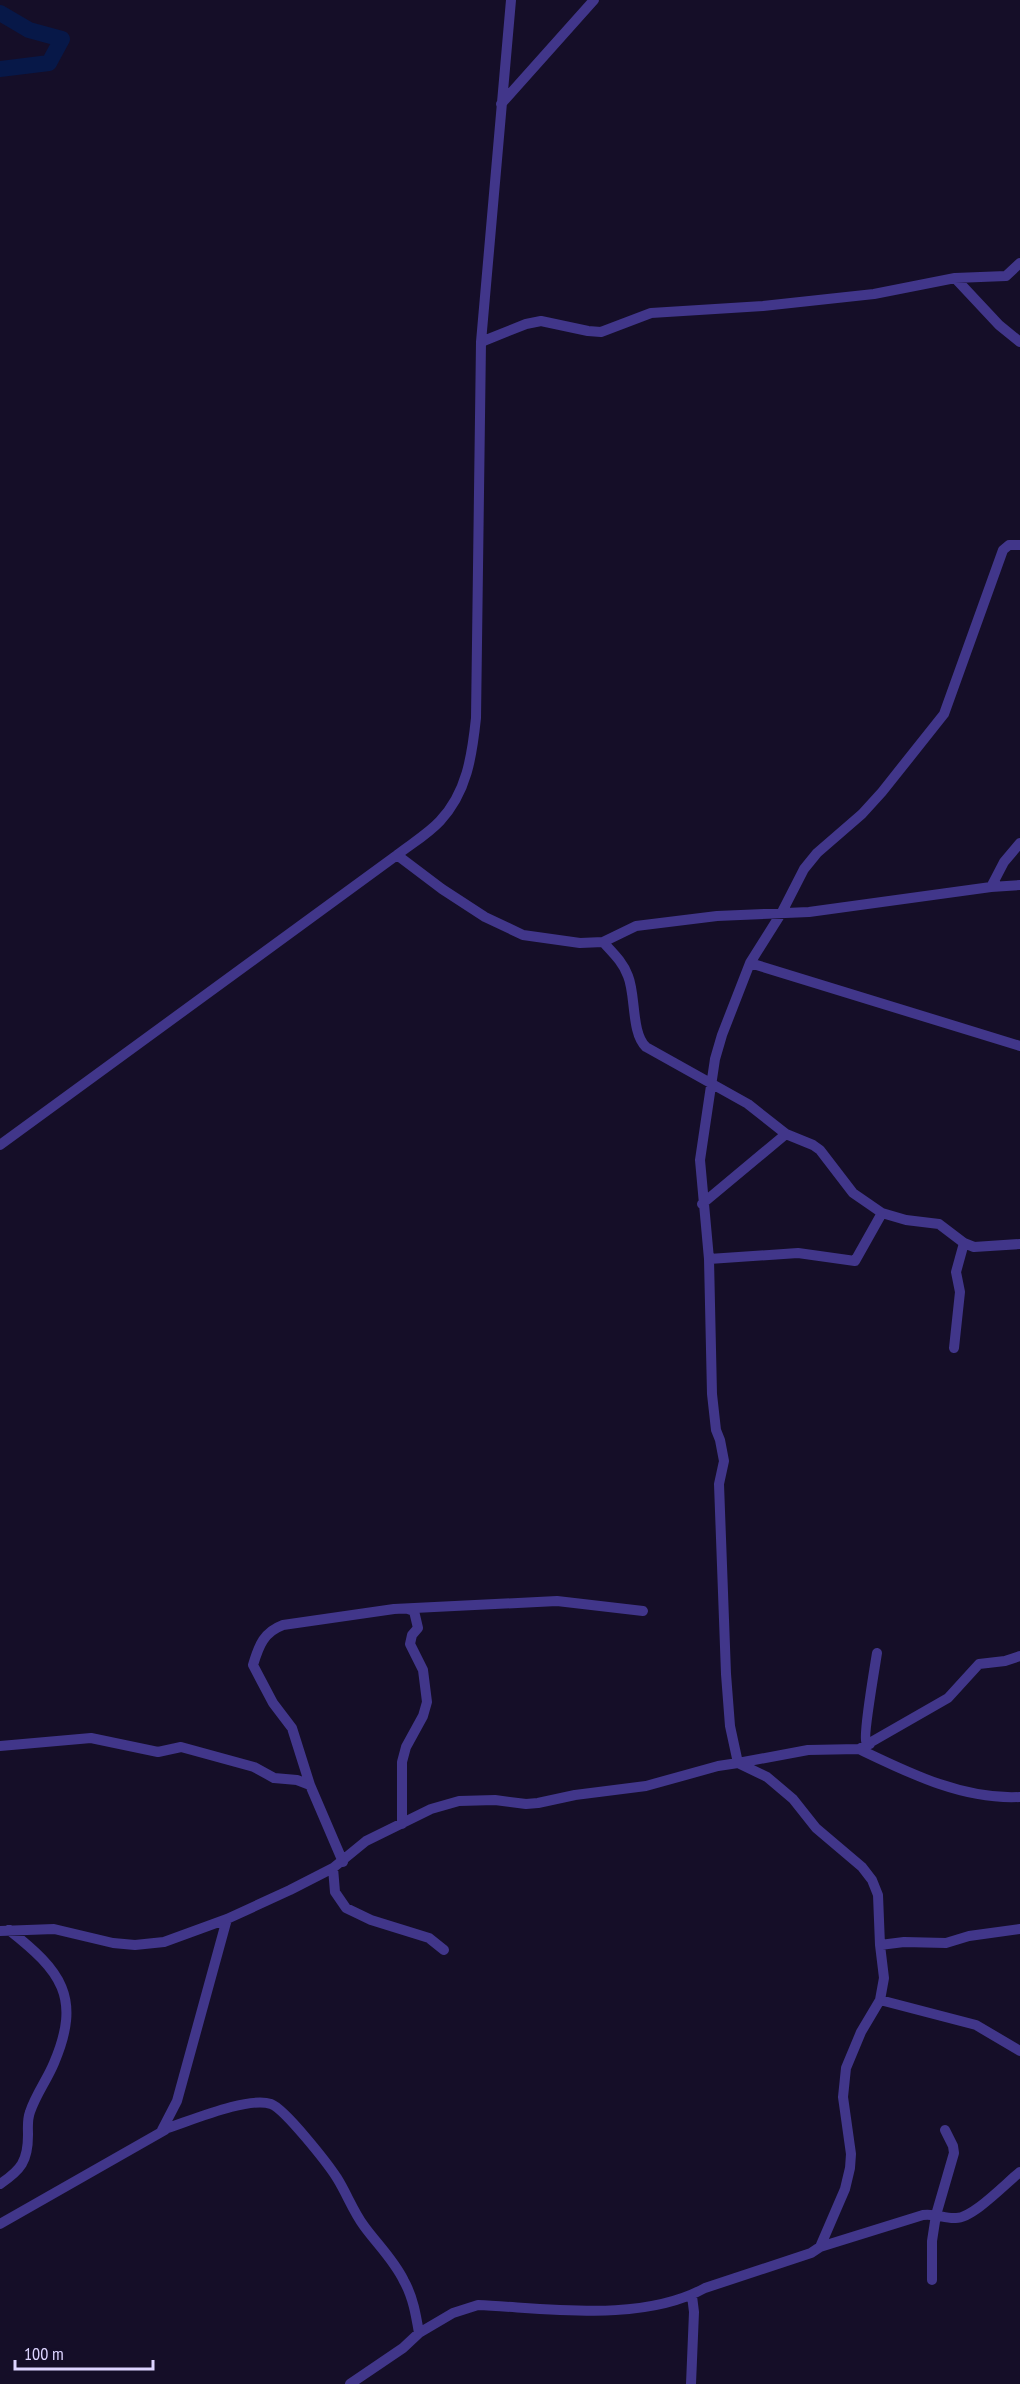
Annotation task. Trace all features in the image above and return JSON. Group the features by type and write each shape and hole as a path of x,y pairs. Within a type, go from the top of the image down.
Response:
{"street":[{"path":"0,1145 397,855 439,822 452,806 463,785 472,756 477,645 480,342 511,0"},
{"path":"500,105 594,0"},
{"path":"480,342 526,324 541,321 601,332 651,313 694,312 874,294 955,278 1006,276 1020,263"},
{"path":"955,278 999,325 1020,342"},
{"path":"738,1763 730,1726 726,1674 719,1484 724,1461 716,1430 712,1394 709,1259 702,1204 700,1160 714,1059 750,963 782,912 804,869 817,853 862,814 940,720 1003,550 1009,544 1020,545"},
{"path":"991,887 1004,862 1020,843"},
{"path":"397,855 442,889 485,917 523,935 580,943 603,942 636,926 717,916 809,912 1020,885"},
{"path":"603,942 621,963 628,976 640,1042 748,1104 786,1134 813,1145 820,1150 854,1193 882,1213 906,1220 939,1224 964,1244 982,1247 1020,1244"},
{"path":"750,963 1020,1046"},
{"path":"702,1204 786,1134"},
{"path":"709,1259 798,1253 855,1261 882,1213"},
{"path":"954,1347 960,1292 956,1272 964,1244"},
{"path":"408,1610 556,1601 643,1611"},
{"path":"343,1862 310,1785 292,1728 273,1703 253,1665 266,1634 271,1630 283,1625 394,1609 414,1611 418,1628 412,1635 410,1644 423,1670 428,1694 423,1716 406,1747 402,1762 402,1824"},
{"path":"870,1744 866,1741 864,1734 877,1653"},
{"path":"5,1931 54,1929 112,1943 135,1945 164,1942 227,1919 333,1868 366,1841 431,1809 459,1801 495,1800 526,1804 538,1803 575,1795 646,1786 718,1766 808,1750 859,1749 948,1698 979,1664 1005,1661 1020,1656"},
{"path":"0,1746 91,1738 158,1752 181,1746 254,1767 274,1778 297,1780 310,1785"},
{"path":"859,1749 920,1779 987,1797 1020,1797"},
{"path":"738,1763 767,1777 793,1799 816,1828 867,1874 878,1895 884,1978 880,2000 861,2031 846,2067 843,2097 851,2154 850,2168 844,2189 820,2247"},
{"path":"333,1868 335,1892 346,1908 371,1920 429,1938 444,1950"},
{"path":"162,2130 177,2101 227,1919"},
{"path":"880,1945 904,1942 946,1943 969,1936 1020,1929"},
{"path":"0,2184 19,2170 24,2159 28,2141 28,2117 34,2099 54,2064 68,2018 67,1999 60,1982 48,1964 5,1931"},
{"path":"880,2000 976,2025 1020,2051"},
{"path":"162,2130 243,2103 258,2102 276,2106 308,2140 337,2179 359,2219 398,2271 414,2303 419,2333"},
{"path":"0,2224 31,2208 98,2166 166,2130 162,2130"},
{"path":"932,2280 932,2241 936,2215 954,2153 945,2130"},
{"path":"350,2384 403,2348 419,2333 453,2313 478,2305 622,2309 647,2307 692,2296 705,2288 811,2253 820,2247 923,2215 955,2218 972,2214 1020,2172"},
{"path":"691,2384 694,2312 692,2296"}],"waterway":[{"path":"0,13 29,30 62,39 49,63 0,69"}]}
